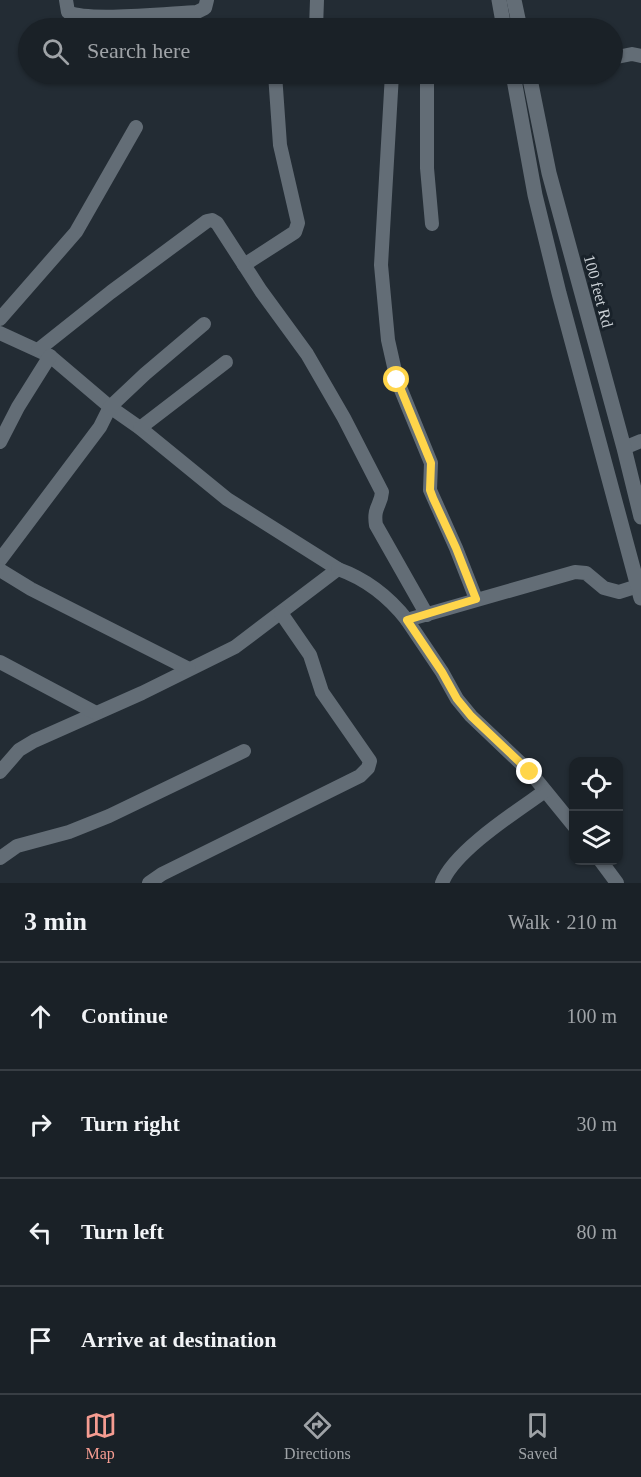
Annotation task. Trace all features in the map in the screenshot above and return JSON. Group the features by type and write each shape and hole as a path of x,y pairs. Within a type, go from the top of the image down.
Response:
{"main road":[{"path":"499,0 502,18"},
{"path":"514,0 518,18"},
{"path":"515,84 535,195 561,304 640,592"},
{"name":"100 feet Rd","path":"531,84 549,173 641,517"}],"street":[{"path":"66,0 68,12 73,15 106,16 197,12 205,8 207,0"},
{"path":"316,18 317,0"},
{"path":"623,56 632,54 641,56"},
{"path":"244,265 295,232 298,223 280,145 276,84"},
{"path":"391,84 381,265 388,340 397,380 431,463 430,490 476,599"},
{"path":"427,84 427,168 432,224"},
{"path":"0,319 76,232 136,127"},
{"path":"0,442 44,353 111,292 207,221 212,220 217,223 307,354 344,418 382,492 382,499 374,513 376,525 427,615"},
{"path":"0,560 100,427 110,407 204,324"},
{"path":"0,333 44,353 227,499 338,569 359,576 398,609 442,672 457,699 471,716 530,772 569,821"},
{"path":"140,428 226,362"},
{"path":"624,448 641,441"},
{"path":"0,772 24,746 235,647 338,569"},
{"path":"0,570 31,589 189,669"},
{"path":"407,620 575,572 586,573 604,588 619,592 640,592"},
{"path":"149,883 162,874 360,776 368,768 370,761 322,692 310,655 281,613"},
{"path":"0,662 96,712"},
{"path":"0,858 17,846 69,832 109,816 244,751"},
{"path":"442,883 445,874 454,863 496,825 545,791"},
{"path":"603,865 617,883"}],"route":[{"path":"397,380 431,463 430,490 476,599 407,620 457,699 471,716 530,772"}]}
